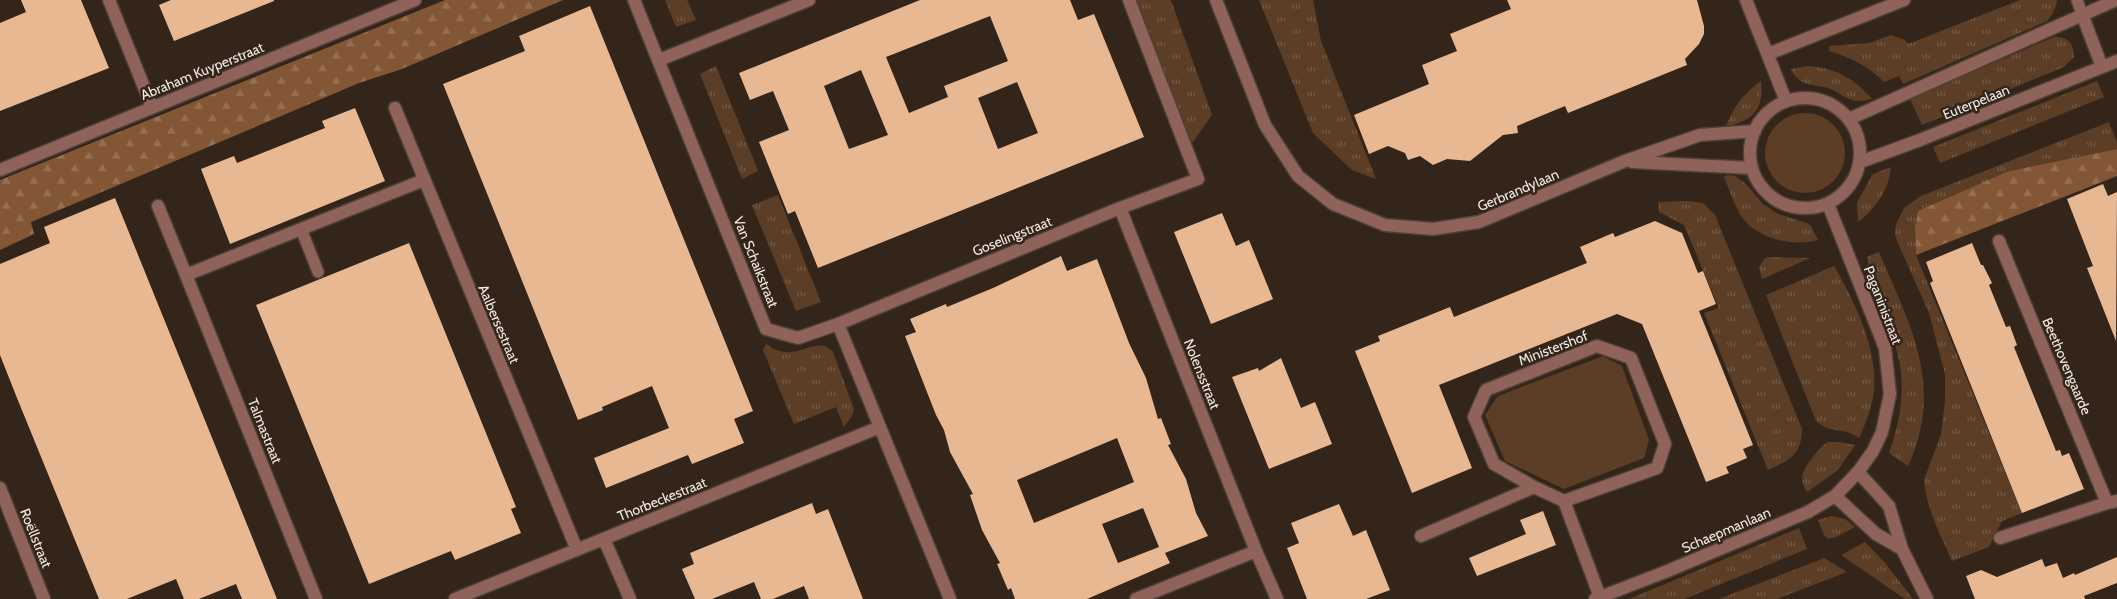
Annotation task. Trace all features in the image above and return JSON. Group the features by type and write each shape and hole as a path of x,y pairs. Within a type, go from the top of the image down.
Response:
{"street":[{"path":"109,0 152,107"},
{"name":"Abraham Kuyperstraat","path":"0,170 152,107 386,5 415,0"},
{"name":"Van Schaikstraat","path":"634,0 766,329 798,338 838,324"},
{"path":"659,60 808,0"},
{"name":"Goselingstraat","path":"838,324 1120,208 1198,179 1129,0"},
{"name":"Gerbrandylaan","path":"1216,0 1265,125 1298,176 1333,204 1385,225 1433,229 1479,222 1625,161 1700,135 1754,131"},
{"path":"1746,0 1786,101"},
{"path":"1768,54 1904,0"},
{"path":"1848,119 2116,0"},
{"path":"2082,14 2102,67"},
{"name":"Euterpelaan","path":"1860,162 2117,61"},
{"path":"1803,98 1820,100 1836,107 1848,119 1856,132 1860,146 1860,162 1850,186 1840,196 1828,204 1813,208 1797,208 1782,203 1769,195 1758,183 1752,168 1750,149 1754,131 1762,118 1773,108 1786,101 1803,98"},
{"name":"Aalbersestraat","path":"395,108 577,550"},
{"name":"Gerbrandylaan","path":"1625,161 1752,168"},
{"path":"186,275 424,180"},
{"name":"Paganinistraat","path":"1828,204 1885,348 1890,394 1882,432 1873,451 1858,472"},
{"name":"Talmastraat","path":"158,206 316,599"},
{"name":"Nolensstraat","path":"1120,208 1256,551 1277,599"},
{"name":"Beethovengaarde","path":"1999,241 2112,502 2000,538"},
{"path":"838,324 950,599"},
{"name":"Ministershof","path":"1597,346 1631,358 1665,444 1657,468 1564,502 1494,464 1474,417 1486,390 1597,346"},
{"name":"Thorbeckestraat","path":"455,599 880,427"},
{"path":"1858,472 1889,506 1902,549 1927,599"},
{"name":"Schaepmanlaan","path":"1598,598 1808,512 1835,496 1858,472"},
{"path":"1421,536 1534,487"},
{"name":"Roëllstraat","path":"0,488 44,599"},
{"path":"1835,496 1876,534 1902,549"},
{"path":"1564,502 1598,598"},
{"path":"604,539 630,599"},
{"path":"1136,599 1256,551"}],"lane":[{"path":"2077,0 2082,14"},
{"path":"300,229 318,272"}],"green space":[{"path":"445,0 563,0 402,69 359,83 31,222 34,234 0,250 0,180"},
{"path":"665,0 687,0 696,20 676,27"},
{"path":"1135,0 1171,0 1212,115 1192,143"},
{"path":"1259,0 1313,0 1321,41 1376,179 1352,170 1313,133"},
{"path":"2020,0 2057,0 2054,12 2047,21 1903,84 1899,76 1884,82 1872,71 1858,63 1829,51 1829,46 1869,43 1891,35 1905,40 1908,44"},
{"path":"2054,37 2066,39 2073,48 2074,57 2064,67 1922,125 1910,99"},
{"path":"716,66 758,171 742,179 700,74"},
{"path":"1809,66 1828,69 1852,80 1872,99 1864,101 1853,100 1828,88 1806,83 1798,79 1791,69"},
{"path":"1761,81 1761,99 1755,112 1743,121 1726,126 1740,100"},
{"path":"2097,81 2104,97 1940,163 1933,147"},
{"path":"1805,113 1820,116 1833,125 1842,138 1845,153 1842,168 1833,181 1820,190 1805,193 1790,190 1777,181 1768,168 1765,153 1768,138 1777,125 1790,116"},
{"path":"2109,122 2117,142 2117,149 2009,171 1915,228 1916,255 2022,513 2002,521 1989,547 1952,561 1931,511 1924,480 1941,434 1945,402 1945,374 1929,313 1897,241 1895,233 1896,224 1904,208 1921,196"},
{"path":"2117,149 2117,176 1916,255 1915,228 1918,211 2009,171"},
{"path":"1891,167 1888,183 1876,205 1858,222 1857,202 1873,174"},
{"path":"1727,175 1735,176 1746,184 1763,204 1778,214 1807,223 1811,226 1818,240 1787,242 1766,236 1757,231 1742,217 1734,203 1724,177"},
{"path":"778,195 821,302 796,311 752,205"},
{"path":"1686,201 1703,203 1715,215 1802,429 1800,445 1793,456 1768,470 1704,313 1719,308 1684,225 1659,212 1658,202"},
{"path":"1879,252 1912,331 1919,356 1923,382 1923,409 1919,437 1908,466 1889,453 1899,417 1902,380 1895,345 1869,269 1867,257"},
{"path":"1765,258 1810,258 1762,279 1759,267"},
{"path":"1834,266 1858,312 1870,346 1873,364 1873,398 1859,438 1847,432 1822,426 1816,421 1766,295"},
{"path":"766,344 777,350 787,352 819,346 826,347 833,352 854,409 852,416 844,427 836,407 794,424 763,350"},
{"path":"1603,356 1622,366 1649,440 1644,458 1564,489 1505,461 1485,415 1498,396"},
{"path":"1828,442 1855,445 1838,470 1807,492 1802,481 1805,468"},
{"path":"1831,516 1845,519 1855,527 1828,539 1824,535 1818,520"},
{"path":"1799,528 1807,549 1684,599 1629,599"},
{"path":"1865,542 1886,564 1913,599 1905,599 1841,555"},
{"path":"1824,558 1847,572 1777,599 1719,599"}],"building":[{"path":"21,0 81,0 109,68 0,111 0,23 26,12"},
{"path":"171,0 274,1 174,41 159,5"},
{"path":"920,0 1070,0 1078,20 1094,14 1144,137 818,268 795,211 788,214 759,142 789,130 773,91 750,100 739,73","holes":["990,16 1008,61 944,86 948,97 909,113 886,57","861,70 888,135 849,149 824,86","1017,82 1038,133 998,149 978,98"]},
{"path":"1507,0 1697,0 1704,26 1704,34 1699,44 1685,59 1687,65 1568,113 1565,106 1517,126 1518,133 1503,135 1470,161 1447,159 1433,165 1420,156 1408,160 1405,153 1388,146 1369,154 1354,115 1429,84 1422,65 1457,51 1450,34 1511,9"},
{"path":"590,6 753,411 734,419 744,443 692,464 688,455 606,488 594,458 669,428 652,386 602,407 603,410 578,420 443,84 525,51 519,36"},
{"path":"355,108 385,181 230,244 201,169 234,156 237,163 325,128 322,121"},
{"path":"2103,184 2108,196 2117,192 2116,341 2087,268 2093,266 2067,199"},
{"path":"115,198 277,599 242,599 236,584 199,599 184,599 176,579 127,599 99,599 17,398 0,355 0,264 50,243 44,227"},
{"path":"1222,213 1236,246 1249,240 1273,299 1211,324 1174,232"},
{"path":"1655,221 1682,233 1698,273 1703,271 1716,304 1699,311 1753,445 1743,449 1747,458 1726,467 1729,473 1706,482 1642,324 1617,314 1439,385 1472,468 1412,493 1355,351 1380,341 1378,336 1450,307 1454,317 1587,263 1580,247 1613,233 1615,237"},
{"path":"409,243 516,507 511,509 521,533 455,560 451,551 369,584 256,305"},
{"path":"1972,243 1981,265 1983,265 1992,283 1989,285 2006,327 2010,326 2017,345 2014,347 2056,451 2060,450 2062,456 2069,453 2084,489 2022,513 1930,283 1933,281 1926,262"},
{"path":"1061,256 1067,271 1097,259 1129,343 1146,378 1158,419 1161,418 1171,444 1168,445 1186,479 1196,513 1208,536 1165,553 1170,563 1087,599 1015,599 1011,588 1008,590 997,564 1000,563 982,530 970,495 973,494 950,452 944,430 936,415 905,336 916,332 910,319 946,304 947,307","holes":["1117,438 1134,482 1034,523 1017,480","1143,508 1159,547 1118,563 1102,524"]},
{"path":"1281,358 1301,408 1315,402 1332,444 1269,469 1232,377 1258,368 1259,371"},
{"path":"812,503 816,514 828,509 863,599 809,599 804,586 773,599 761,599 754,582 712,599 695,599 682,569 694,564 690,553"},
{"path":"1339,504 1353,536 1366,530 1390,590 1366,599 1307,599 1287,548 1299,543 1291,523"},
{"path":"1543,511 1556,545 1477,576 1469,558 1526,534 1520,520"},
{"path":"2117,557 2117,583 2084,596 2085,599 1975,599 1966,576 1981,570 1997,577 2042,559 2045,567 2057,563 2063,578 2074,573 2075,575"}]}
